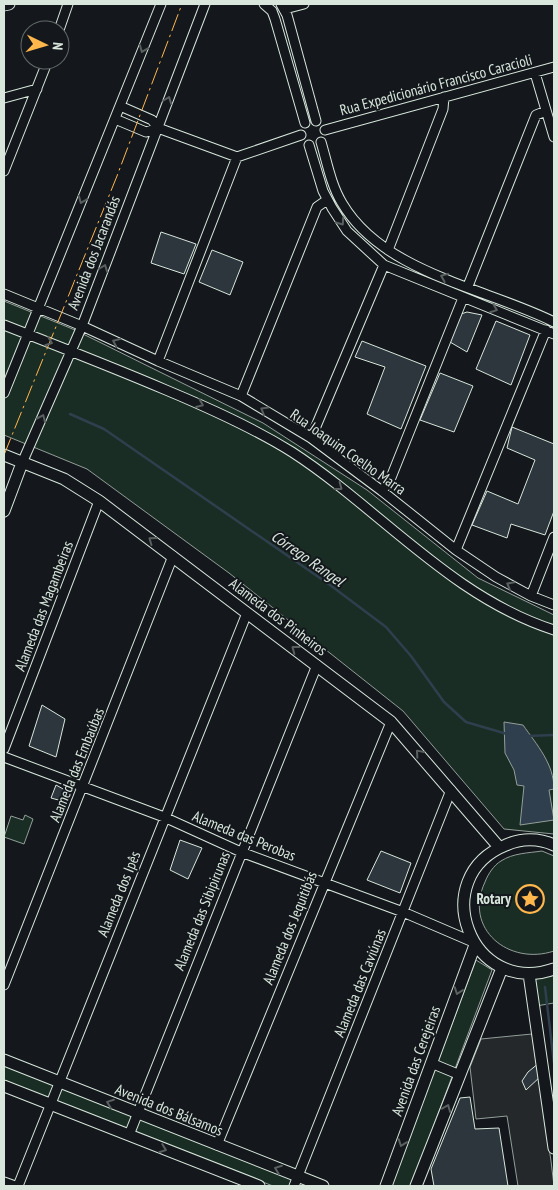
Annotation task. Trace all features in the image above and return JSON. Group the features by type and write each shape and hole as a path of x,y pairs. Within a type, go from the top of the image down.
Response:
{"street":[{"path":"4,5 9,4"},
{"path":"62,20 68,4"},
{"name":"Avenida dos Jacarandás","path":"4,394 161,4"},
{"name":"Avenida dos Jacarandás","path":"4,511 22,463 82,326 205,4"},
{"path":"264,4 272,11 305,123 301,135"},
{"path":"304,4 283,6 316,121 325,130 322,142 334,187 342,203 357,224 388,250 429,271 554,322"},
{"path":"281,40 293,37"},
{"name":"Rua Expedicionário Francisco Caracioli","path":"325,130 554,67"},
{"path":"4,171 44,70"},
{"path":"535,73 554,137"},
{"path":"4,98 37,89"},
{"path":"388,250 443,109 444,98"},
{"path":"120,106 152,120 158,128 237,157 301,135"},
{"path":"468,286 536,115 546,110"},
{"path":"115,119 146,132 158,128"},
{"path":"305,123 316,121"},
{"path":"301,135 309,145 327,200 347,231 384,265 550,332 456,550"},
{"path":"309,145 322,142"},
{"path":"158,361 237,157"},
{"path":"241,396 317,207 327,200"},
{"path":"311,438 384,265"},
{"name":"Rua Joaquim Coelho Marra","path":"4,294 241,396 311,438 456,550 496,577 531,596 554,605"},
{"path":"382,491 390,480 463,298"},
{"path":"4,325 71,350 215,411 260,434 292,452 363,506 409,545 473,589 508,609 554,630"},
{"name":"Alameda dos Pinheiros","path":"4,455 64,479 99,501 391,722 499,848"},
{"name":"Alameda das Magambeiras","path":"4,749 99,501"},
{"path":"531,596 554,537"},
{"name":"Alameda das Embaúbas","path":"4,985 173,556"},
{"name":"Alameda dos Ipês","path":"16,1186 247,613"},
{"name":"Alameda das Sibipirunas","path":"129,1135 317,665"},
{"name":"Alameda dos Jequitibás","path":"217,1145 391,722"},
{"name":"Alameda das Perobas","path":"4,757 164,817 241,852 403,912 474,944"},
{"name":"Alameda das Caviúnas","path":"296,1181 451,790"},
{"path":"554,845 547,842 525,840 499,848 486,857 474,870 467,886 463,903 464,920 474,944 485,957 502,968 529,974 554,969"},
{"name":"Avenida das Cerejeiras","path":"386,1186 474,944"},
{"path":"416,1186 502,968"},
{"path":"529,974 554,1148"},
{"name":"Avenida dos Bálsamos","path":"4,1060 217,1145 296,1181 323,1186"},
{"path":"432,1063 460,1076"},
{"path":"4,1086 259,1186"},
{"path":"4,1182 16,1186"}],"green space":[{"path":"4,301 75,330 263,423 367,490 478,578 554,615 554,834 504,829 403,711 229,573 87,469 4,435"},
{"path":"25,815 33,819 24,844 4,837 11,816 23,820"},
{"path":"542,851 554,856 554,951 537,954 521,953 507,948 494,940 485,928 480,915 480,899 488,876 498,863 516,855"},
{"path":"476,960 492,970 411,1186 391,1186"},
{"path":"554,975 554,1003 536,1006 532,980"},
{"path":"4,1065 314,1186 273,1186 4,1081"}],"shaded area":[{"path":"532,1034 554,1186 518,1186 507,1116 476,1119 470,1067 481,1039"}],"water":[{"path":"504,722 523,725 548,763 554,789 549,790 554,820 520,825 524,786 517,785 514,770 505,753"}],"building":[{"path":"161,232 196,244 184,274 151,263"},
{"path":"212,250 243,262 230,295 199,282"},
{"path":"467,312 482,315 467,352 450,342 461,314"},
{"path":"496,321 530,335 511,385 476,369"},
{"path":"362,341 426,366 401,429 367,414 385,367 355,357"},
{"path":"440,373 473,386 454,432 420,420"},
{"path":"512,427 554,444 554,511 545,535 511,524 507,538 472,525 487,491 518,504 535,460 507,448"},
{"path":"42,705 65,719 56,757 29,746"},
{"path":"56,785 65,790 62,801 51,798"},
{"path":"180,840 202,848 188,879 170,870"},
{"path":"381,851 411,863 400,893 367,880"},
{"path":"539,1063 541,1076 526,1090 522,1081 528,1072"},
{"path":"470,1097 475,1129 499,1128 508,1186 434,1186 431,1169 460,1098"}],"waterway":[{"name":"Córrego Rangel","path":"70,414 104,429 330,585 386,627 411,656 444,702 466,722 507,734"},
{"path":"527,736 554,735"},
{"path":"545,987 554,1063"}],"power":[{"path":"4,455 117,176 182,4"}],"place":[{"name":"Rotary","path":"530,899"}]}
